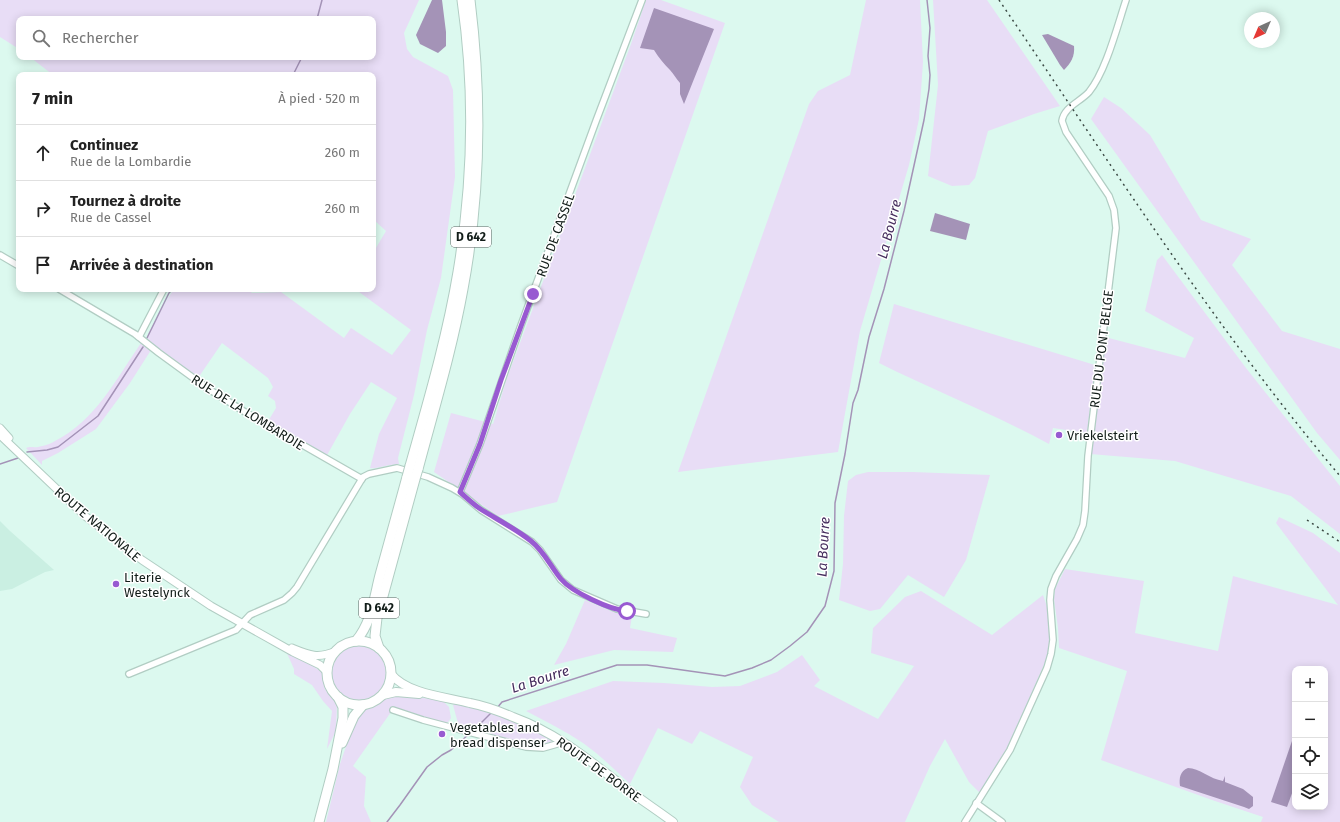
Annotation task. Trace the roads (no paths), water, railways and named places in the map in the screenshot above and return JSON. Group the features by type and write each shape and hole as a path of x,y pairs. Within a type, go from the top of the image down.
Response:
{"highway":[{"name":"D 642","path":"414,468 450,313 461,251 466,208 470,156 470,104 467,45 462,0"},
{"name":"D 642","path":"356,641 364,629 373,606 378,583 445,368 468,259 477,175 478,117 476,58 470,0"},
{"name":"D 642","path":"379,648 375,636 377,618 411,478"},
{"path":"319,822 333,769 344,716 338,697 331,687 328,678 330,660 336,651 343,645 356,641 368,642 384,652 389,661 391,674 388,686 383,695 372,702 362,705 348,703 338,697"},
{"path":"333,769 354,716 362,705"}],"main road":[{"path":"391,674 399,682 406,686 440,696"},
{"path":"383,695 396,692 440,696"},
{"name":"ROUTE DE BORRE","path":"440,696 496,710 537,727 590,759 632,793 672,822"}],"street":[{"name":"RUE DE CASSEL","path":"460,492 480,444 518,334 642,0"},
{"name":"RUE DU PONT BELGE","path":"965,822 1013,745 1047,668 1053,640 1050,600 1051,590 1055,579 1077,538 1084,520 1088,456 1116,219 1113,205 1109,196 1066,132 1062,121 1065,112 1083,98 1094,84 1113,39 1126,0"},
{"path":"0,255 16,264"},
{"name":"RUE DE LA LOMBARDIE","path":"64,292 139,337 212,391 285,436 362,479"},
{"path":"139,337 162,292"},
{"name":"ROUTE NATIONALE","path":"0,428 31,464"},
{"name":"ROUTE NATIONALE","path":"0,435 85,516 123,547 185,590 292,652 320,665 328,672"},
{"path":"129,674 236,630 250,615 278,604 284,600 292,593 362,479 369,474 391,468 400,468 432,479 460,492 481,510 532,542 540,550 562,580 573,590 617,609 646,614"},
{"name":"ROUTE NATIONALE","path":"272,640 315,656 324,656 336,651"},
{"path":"393,710 413,718 463,732 531,748 547,747 564,742"},
{"path":"976,803 1002,822"}],"waterway":[{"path":"318,16 322,0"},
{"name":"La Bourre","path":"497,708 502,702 617,665 647,665 725,676 752,668 771,660 807,632 825,606 834,571 835,503 853,403 858,390 869,337 884,289 904,211 924,120 930,75 928,56 930,28 927,0"},
{"path":"294,72 300,60"},
{"path":"147,338 170,292"},
{"path":"27,452 47,450 58,447 98,416 143,347"},
{"path":"0,464 18,458"},
{"name":"La Bourre","path":"472,732 492,712"},
{"name":"La Bourre","path":"387,822 427,767 451,750 469,734"}],"railway":[{"path":"999,0 1122,182 1206,302 1249,361 1340,476"},
{"path":"1307,520 1340,542"}],"place":[{"name":"Vriekelsteirt","path":"1059,435"},
{"name":"Literie Westelynck","path":"116,584"},
{"name":"Vegetables and bread dispenser","path":"442,734"}]}
